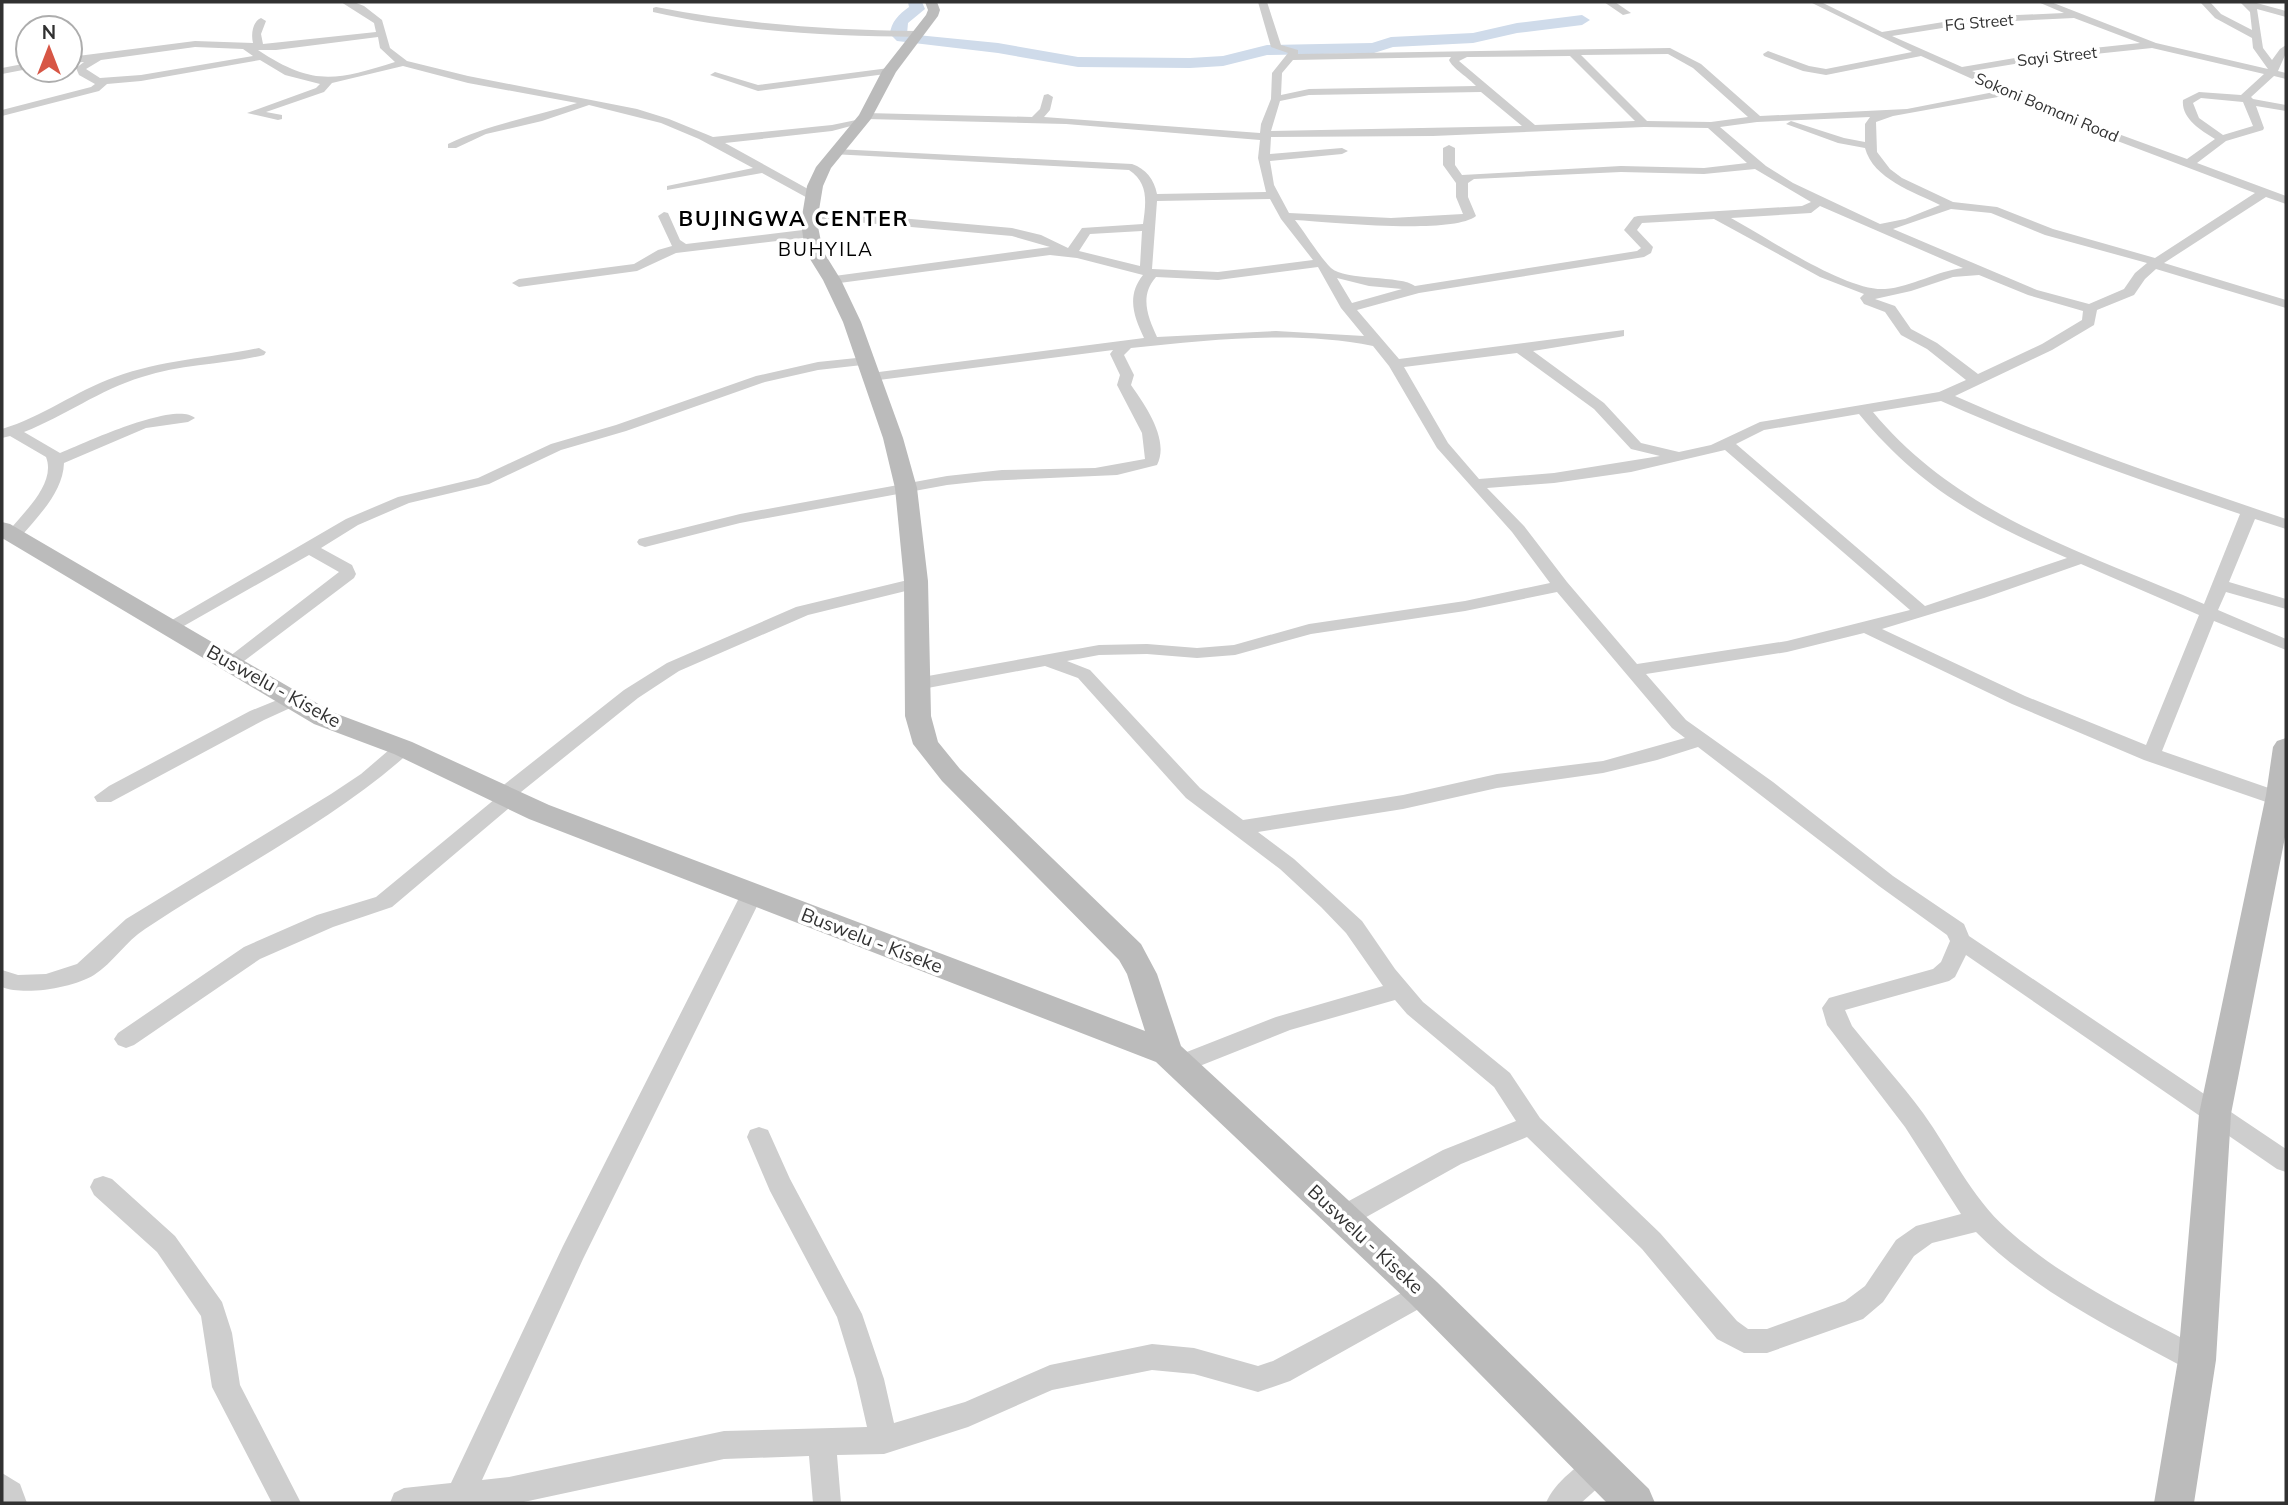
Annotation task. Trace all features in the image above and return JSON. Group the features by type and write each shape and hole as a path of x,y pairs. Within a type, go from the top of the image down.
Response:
{"main road":[{"name":"Buswelu - Kiseke","path":"7,532 323,718 403,748 506,797 1175,1059 1423,1293 1634,1503"}],"street":[{"path":"346,2 372,15 379,22 380,34 390,55 403,62 591,102 665,121 763,169 811,214"},
{"path":"930,2 934,10 932,16 889,71 864,119 819,176 811,214 814,251 832,280 852,322 889,426 906,488 916,583 918,716 926,744 951,775 1130,952 1142,974 1175,1059 1284,1023 1400,990"},
{"path":"1262,2 1272,27 1276,47 1292,50 1294,55 1277,73 1276,99 1266,124 1264,172 1272,195 1325,267 1348,308 1395,364 1442,444 1518,529 1560,586 1656,699 1698,740 1733,762 1886,881 1956,930 1961,941 2286,1162"},
{"path":"1609,2 1626,13"},
{"name":"Sokoni Bomani Road","path":"1814,2 1881,35 2112,136 2286,200"},
{"path":"2043,2 2153,45 2272,70 2286,76"},
{"path":"2206,3 2218,16 2258,37"},
{"path":"2246,3 2255,12 2258,48 2272,70"},
{"path":"2246,3 2286,14"},
{"path":"656,10 763,29 917,34"},
{"name":"FG Street","path":"1881,35 1974,20 2077,16"},
{"path":"261,21 256,34 261,52"},
{"path":"98,58 85,63 81,68 83,73 99,81 141,78 261,52 380,34"},
{"path":"84,59 202,43 246,46 261,52 293,74 328,82 403,62"},
{"path":"197,68 205,48 202,43"},
{"name":"Sayi Street","path":"1961,70 2038,57 2153,45"},
{"path":"2247,101 2256,84 2272,70 2286,48"},
{"path":"1291,57 1674,52 1697,66 1758,119"},
{"path":"1573,53 1644,124"},
{"path":"1768,54 1814,71 1826,72 1923,53"},
{"path":"1465,54 1454,60 1455,64 1469,72 1484,89 1531,128"},
{"path":"715,75 758,88 889,71"},
{"path":"2,113 85,92 102,83 99,81"},
{"path":"278,117 252,113 320,90 328,82"},
{"path":"1276,99 1309,92 1484,89"},
{"path":"1265,145 1294,133 1433,133 1644,124 1711,125 1758,119 1892,113 2010,92"},
{"path":"2222,139 2195,121 2189,113 2187,102 2192,97 2199,95 2286,108"},
{"path":"1035,120 1045,110 1048,97"},
{"path":"2188,164 2222,139 2259,128 2247,101"},
{"path":"452,146 482,132 538,119 591,102"},
{"path":"1892,113 1872,120 1870,124 1871,146 1875,159 1892,175 1950,205 1993,210 2049,232 2286,304"},
{"path":"709,141 822,129 864,119 1035,120 1170,127 1265,145 1342,151"},
{"path":"1778,120 1842,141 1871,146"},
{"path":"1711,125 1756,165 1834,211 1988,274 2062,301 2090,307 2129,292 2140,276 2155,263 2263,193"},
{"path":"1449,148 1450,165 1462,183"},
{"path":"836,152 1132,167 1141,173 1153,198 1146,244 1149,272 1138,297 1141,316 1153,342"},
{"path":"1285,216 1391,222 1467,218 1470,215 1462,197 1462,183 1465,178 1474,176 1621,170 1704,171 1756,165"},
{"path":"671,188 763,169"},
{"path":"1153,198 1272,195"},
{"path":"1348,308 1423,288 1640,254 1645,252 1647,247 1630,230 1638,220 1802,210 1811,209 1818,202"},
{"path":"1878,227 1909,223 1950,205"},
{"path":"1802,210 1834,211"},
{"path":"519,283 638,267 662,253 811,214 960,228 1012,230 1038,237 1073,252 1149,272 1224,277 1325,267 1369,282 1423,288"},
{"path":"1717,215 1848,286 1875,293 1894,292 1961,271 1988,274"},
{"path":"664,216 675,242 684,248"},
{"path":"1073,252 1086,231 1149,228"},
{"path":"832,280 1031,253 1131,252 1146,244"},
{"path":"1875,293 1867,298 1869,301 1890,309 1906,332 1932,346 1976,380"},
{"path":"1475,484 1597,472 1648,463 1726,443 1760,426 1943,397 2047,347 2089,322 2090,307"},
{"path":"1395,364 1619,333"},
{"path":"169,627 352,522 404,500 483,481 556,447 621,428 761,379 818,366 869,369 1230,335 1319,335 1377,343"},
{"path":"645,542 715,523 985,475 1107,471 1152,462 1155,456 1143,416 1135,398 1125,385 1127,375 1117,358 1117,354 1128,343"},
{"path":"1519,348 1578,388 1608,414 1627,439 1636,446 1676,455"},
{"path":"7,433 94,390 139,373 166,366 219,361 259,352"},
{"path":"1943,397 2112,466 2286,524"},
{"path":"1863,409 1875,426 1941,487 2011,528 2207,614 2286,645"},
{"path":"57,460 143,424 188,418"},
{"path":"7,433 37,443 57,460 57,474 53,481 7,532"},
{"path":"1726,443 1922,612"},
{"path":"2151,756 2249,510"},
{"path":"230,663 348,574 346,569 309,548"},
{"path":"1634,670 1757,652 1867,628 1999,589 2079,559"},
{"path":"126,1039 252,954 325,921 384,902 454,846 506,797 631,694 673,667 802,611 916,583"},
{"path":"2221,585 2286,604"},
{"path":"917,684 1099,650 1147,649 1198,653 1235,650 1309,629 1465,606 1560,586"},
{"path":"1867,628 1965,676 2151,756 2282,797"},
{"path":"1084,674 1099,650"},
{"path":"1044,659 1084,674 1193,793 1287,864 1348,920 1415,1008 1502,1080 1531,1125 1651,1241 1727,1330 1744,1341 1767,1341 1854,1310 1874,1294 1905,1248 1925,1234 1982,1220"},
{"path":"104,797 258,713 292,700"},
{"path":"1240,828 1403,802 1497,781 1603,767 1650,756 1698,740"},
{"path":"2174,1503 2197,1360 2215,1114 2282,797 2286,747"},
{"path":"2,978 17,984 46,982 85,970 134,925 338,799 368,779 403,748"},
{"path":"459,1499 572,1254 752,894"},
{"path":"1961,941 1947,972 1931,980 1837,1003 1833,1013 1840,1027 1916,1123 1963,1197 1998,1237 2051,1276 2106,1311 2197,1360"},
{"path":"1343,1217 1452,1157 1531,1125"},
{"path":"759,1137 779,1183 849,1314 870,1379 884,1440"},
{"path":"103,1187 166,1244 213,1311 219,1333 226,1387 287,1503"},
{"path":"404,1503 459,1499 509,1490 724,1444 822,1444 884,1440 968,1414 1050,1378 1152,1357 1194,1361 1258,1379 1280,1372 1423,1293"},
{"path":"822,1444 827,1503"},
{"path":"1560,1503 1600,1467"},
{"path":"2,1487 10,1494 13,1503"}],"waterway":[{"path":"915,2 917,9 906,16 899,26 898,34 903,38 998,48 1078,62 1223,61 1267,50 1374,48 1391,42 1473,38 1517,28 1582,20"}],"district":[{"name":"BUJINGWA CENTER","path":"794,218"},
{"name":"BUHYILA","path":"826,249"}]}
